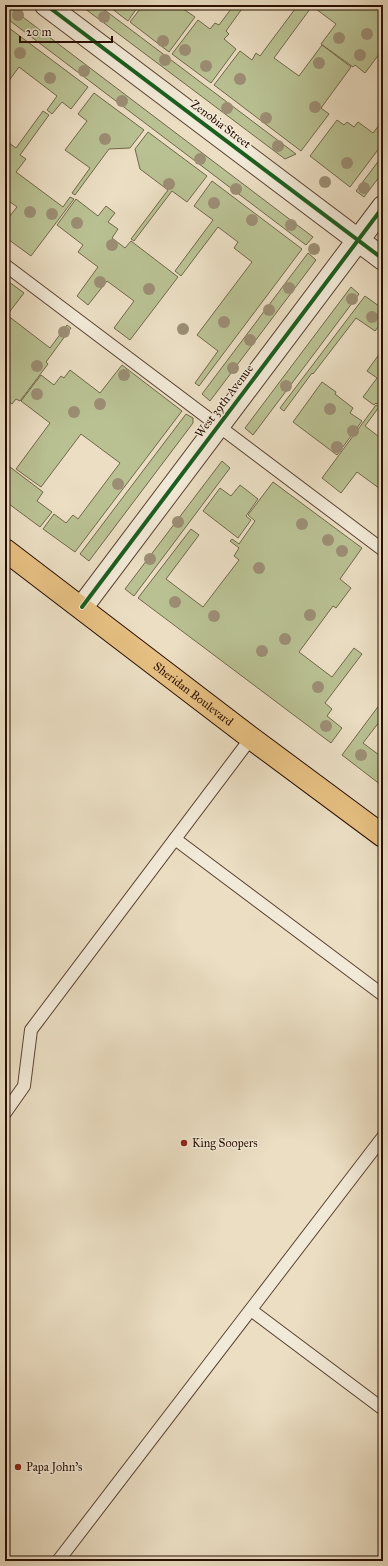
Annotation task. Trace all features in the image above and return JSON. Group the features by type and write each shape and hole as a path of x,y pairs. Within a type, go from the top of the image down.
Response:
{"main road":[{"name":"Sheridan Boulevard","path":"5,550 82,607 251,738 383,836"}],"street":[{"name":"Zenobia Street","path":"46,5 383,259"},
{"name":"West 39th Avenue","path":"82,607 383,207"}],"lane":[{"path":"5,265 383,550"},
{"path":"5,1113 24,1086 30,1030 251,738"},
{"path":"175,839 383,994"},
{"path":"58,1561 383,1137"},
{"path":"251,1310 383,1409"}],"green space":[{"path":"5,5 7,5 313,237 306,245 5,17"},
{"path":"80,5 98,5 296,154 285,159"},
{"path":"107,5 139,5 128,21"},
{"path":"143,5 184,5 182,8 195,17 169,52 130,22"},
{"path":"234,5 244,6 226,31 229,34 224,39 236,49 211,83 172,54 198,20 210,29 215,23 219,25"},
{"path":"298,5 304,5 310,9 274,58 299,76 322,45 351,67 321,108 329,114 301,151 214,85 240,51 252,60 256,53 260,56"},
{"path":"306,5 383,5 383,49 365,73 355,65 353,67 321,44 336,24 312,6 311,8"},
{"path":"5,25 88,87 71,109 62,102 52,114 47,110 57,96 19,67 5,86"},
{"path":"94,93 144,130 130,148 109,149 75,195 72,193 90,168 65,150 87,121 78,114"},
{"path":"43,111 49,115 20,155 26,159 16,172 63,207 70,197 74,199 31,256 5,237 5,222 17,207 5,198 5,149 9,143 16,148"},
{"path":"337,120 344,125 347,122 354,127 358,122 373,133 383,120 383,143 350,187 310,156"},
{"path":"148,132 207,176 187,202 172,191 134,241 131,239 168,190 140,169 135,149"},
{"path":"383,155 383,172 364,197 356,191"},
{"path":"212,181 302,249 199,386 195,383 218,351 197,335 252,262 234,248 238,242 218,227 181,276 175,271 213,220 194,206"},
{"path":"76,199 98,216 106,206 115,213 108,222 118,229 112,238 125,248 131,241 178,277 130,340 114,328 134,301 107,281 88,305 77,296 98,267 78,252 83,245 57,225"},
{"path":"308,253 316,260 210,401 202,394"},
{"path":"5,279 24,293 7,315 50,348 67,325 71,328 46,362 48,364 20,401 16,399 12,404 5,399"},
{"path":"351,287 359,294 253,435 245,428"},
{"path":"365,296 383,309 383,321 375,331 356,318 284,411 280,408"},
{"path":"383,349 383,397 377,404 376,403 374,405 363,397 377,378 367,371"},
{"path":"122,365 182,411 75,552 43,529 54,514 66,523 73,515 78,519 120,463 81,434 41,487 16,469 50,423 21,401 41,375 54,385 61,376 64,378 70,370 100,393"},
{"path":"322,382 336,392 335,394 353,408 350,413 362,421 337,455 293,422"},
{"path":"376,405 379,407 365,426 383,440 383,491 357,472 341,493 322,478"},
{"path":"186,414 193,418 193,423 89,561 80,554"},
{"path":"222,461 230,468 134,596 125,589"},
{"path":"10,467 43,492 37,501 52,512 40,527 5,501 5,474"},
{"path":"273,482 362,548 340,579 351,588 336,608 333,606 299,652 332,677 354,648 362,654 325,703 332,709 327,716 342,728 331,743 138,598 191,529 199,535 166,579 203,607 239,560 234,556 239,548 230,541 232,539 239,544 255,521 248,515"},
{"path":"240,485 258,499 246,516 251,520 238,538 203,511 220,488 231,496"},
{"path":"383,700 383,717 363,743 383,758 383,781 381,785 342,755"}],"cycle path":[{"path":"46,5 383,259"},
{"path":"82,607 383,207"}],"place":[{"name":"King Soopers","path":"184,1143"},
{"name":"Papa John's","path":"18,1467"}]}
